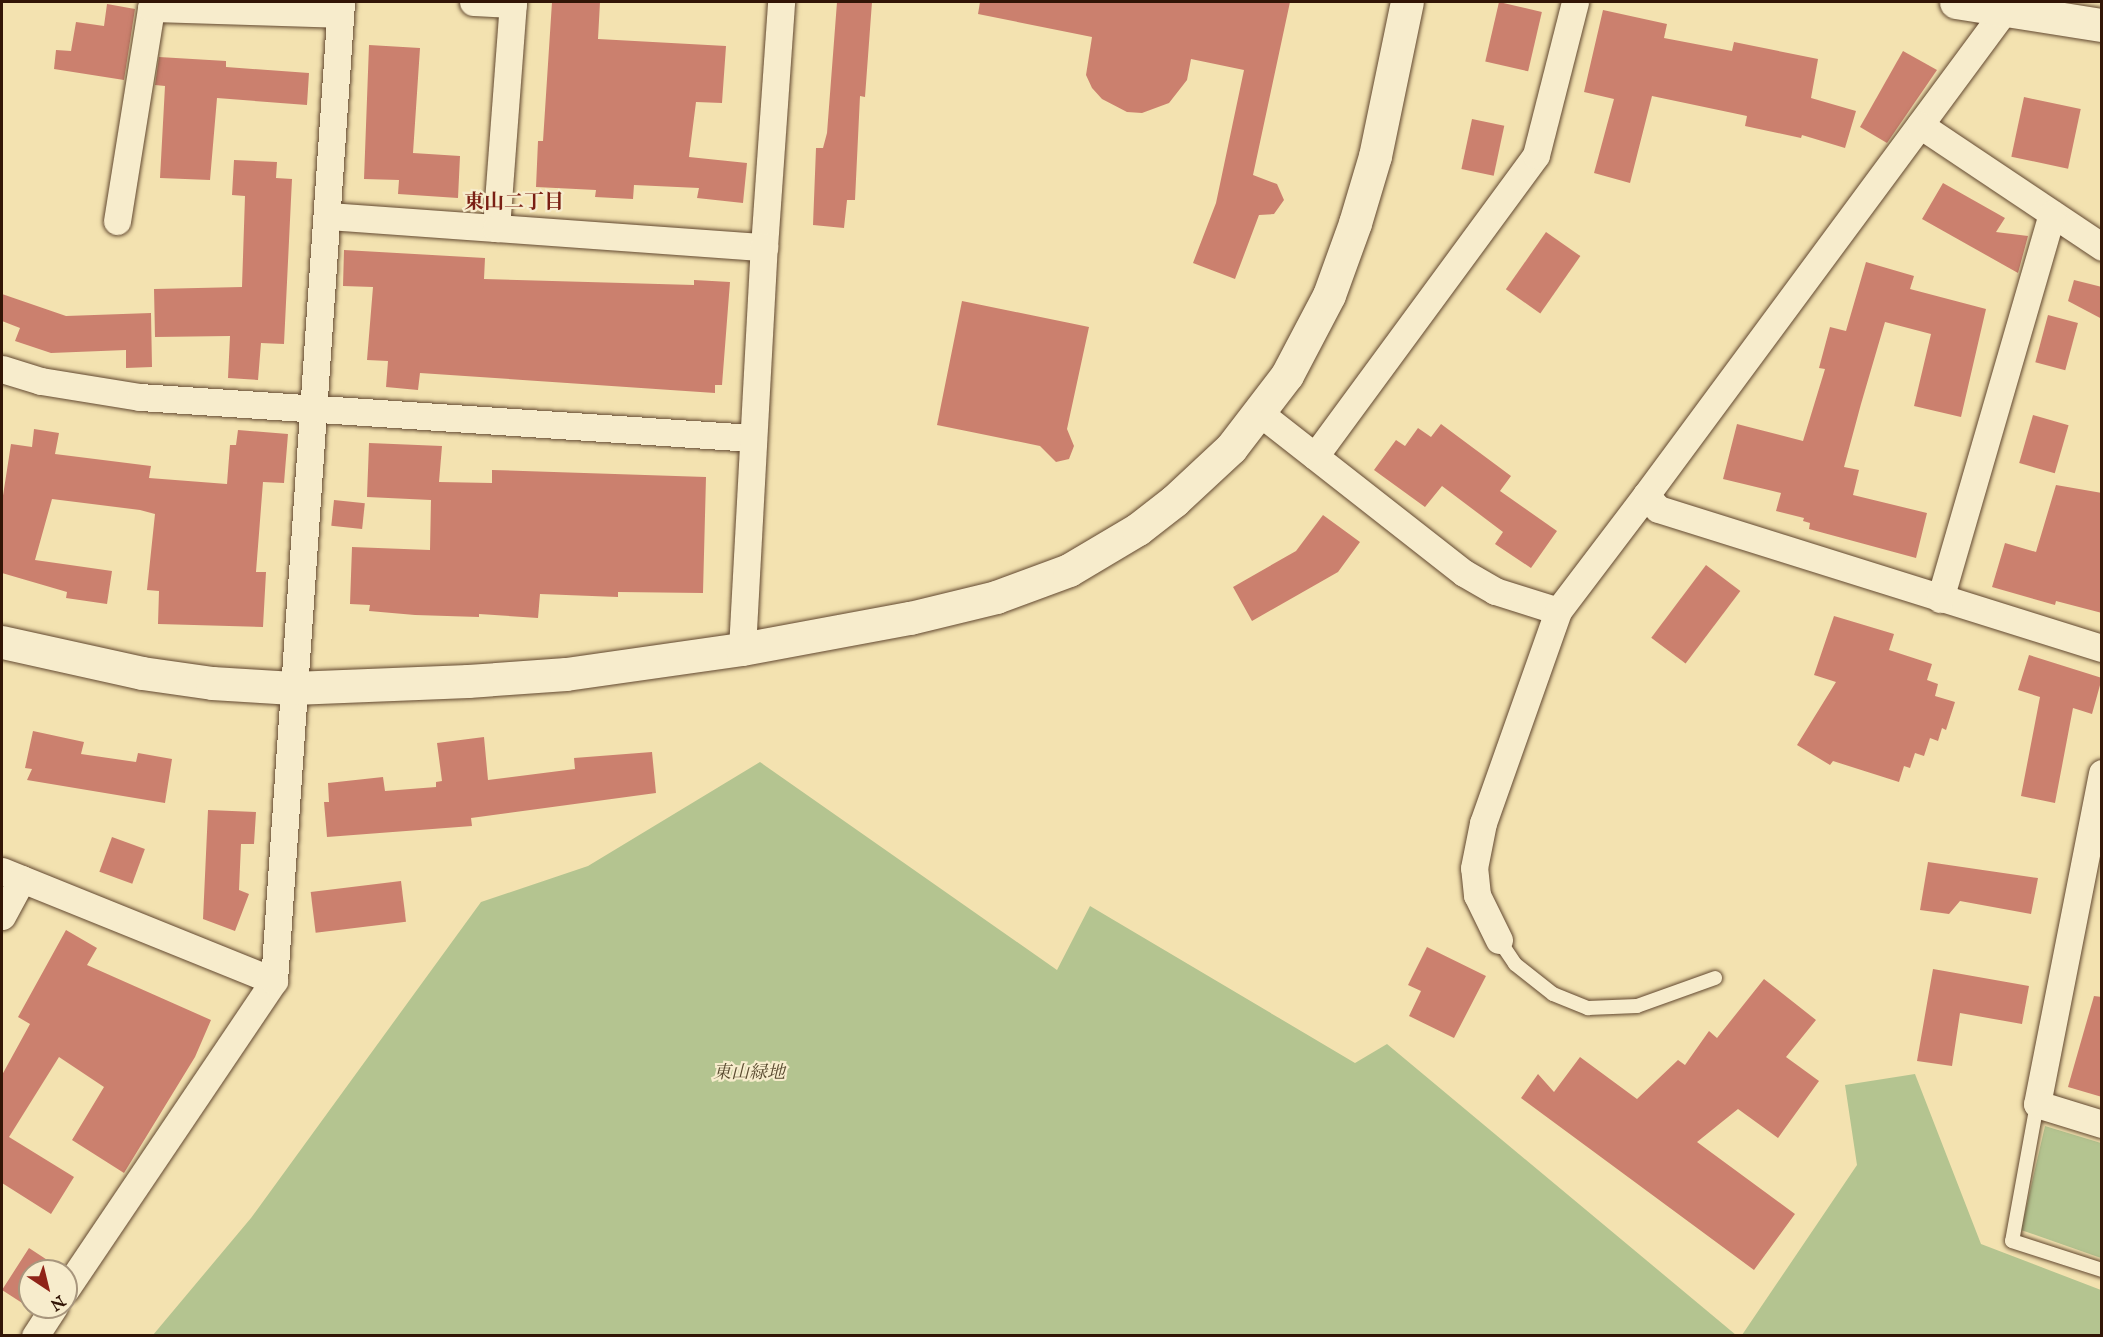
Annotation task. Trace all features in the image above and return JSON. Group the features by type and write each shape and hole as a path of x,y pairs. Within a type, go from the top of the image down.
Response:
{"street":[{"path":"473,2 513,3 496,228"},
{"path":"742,649 764,247 781,2"},
{"path":"2,642 142,673 212,683 293,688 566,674 742,649 910,618 996,597 1069,570 1110,548 1174,501 1231,448 1261,414 1310,336 1345,255 1375,156 1407,2"},
{"path":"1315,456 1536,155 1575,2"},
{"path":"1956,2 2102,25"},
{"path":"78,1271 274,981 328,216 340,8 151,8 117,221"},
{"path":"1499,940 1477,895 1474,868 1483,823 1558,611 2004,11"},
{"path":"1920,125 2102,247"},
{"path":"1940,599 2052,214"},
{"path":"328,216 764,247"},
{"path":"2,369 41,381 141,397 313,411 753,438"},
{"path":"1261,414 1464,573 1495,591 1558,611"},
{"path":"1646,495 1658,509 2102,648"},
{"path":"2102,773 2037,1104 2102,1124"},
{"path":"2,916 12,875 274,981"},
{"path":"35,1335 46,1319"}],"lane":[{"path":"1499,940 1515,964 1553,994 1588,1008 1637,1006 1715,978"},
{"path":"2037,1104 2012,1241 2102,1270"}],"green space":[{"name":"東山緑地","path":"760,762 1057,970 1090,906 1355,1063 1387,1044 1736,1335 153,1335 251,1218 481,902 588,866"},
{"path":"1915,1074 1981,1244 2101,1290 2101,1335 1742,1335 1857,1165 1845,1085"},
{"path":"2045,1126 2101,1143 2101,1258 2021,1230"}],"building":[{"path":"552,2 600,2 598,39 726,46 722,103 696,102 689,157 747,163 743,203 697,198 699,188 634,185 633,199 595,197 596,190 536,187 538,141 543,141"},
{"path":"837,2 872,2 865,97 860,96 855,200 847,200 844,228 813,225 816,148 823,148 827,133"},
{"path":"980,2 1290,2 1253,175 1277,184 1284,200 1274,214 1259,215 1235,279 1193,263 1216,203 1244,70 1191,59 1187,80 1169,103 1142,113 1127,112 1102,99 1092,88 1086,75 1092,37 978,14"},
{"path":"1499,2 1542,12 1528,71 1485,61"},
{"path":"107,4 135,9 124,80 54,69 56,50 71,51 76,22 104,26"},
{"path":"1603,10 1667,24 1664,38 1732,51 1734,42 1818,59 1811,98 1856,111 1845,148 1802,135 1801,138 1745,126 1747,116 1652,96 1630,183 1594,173 1614,99 1584,92"},
{"path":"369,45 420,48 413,153 460,156 458,198 398,194 399,180 364,179"},
{"path":"1903,51 1937,70 1887,143 1860,127"},
{"path":"159,57 226,61 226,67 309,73 307,105 217,98 210,180 160,178 165,86 155,85"},
{"path":"2024,97 2081,109 2068,169 2011,157"},
{"path":"1472,119 1504,126 1494,176 1461,169"},
{"path":"234,160 277,162 276,178 292,179 284,344 261,343 258,380 228,378 230,336 155,337 154,289 242,287 245,196 232,195"},
{"path":"1943,183 2005,218 1996,232 2028,236 2018,273 1922,219"},
{"path":"1546,232 1580,256 1540,313 1506,289"},
{"path":"344,250 485,258 484,279 694,285 694,280 730,282 722,385 715,385 715,393 420,373 418,390 386,387 388,361 367,360 373,287 343,286"},
{"path":"1866,262 1914,276 1910,289 1986,309 1961,417 1914,406 1931,334 1885,322 1861,404 1844,467 1859,470 1853,495 1927,513 1916,558 1809,529 1810,523 1803,521 1804,518 1776,511 1781,493 1723,479 1737,424 1803,441 1825,369 1819,368 1830,327 1846,331"},
{"path":"2074,280 2102,287 2102,319 2068,301"},
{"path":"2,294 66,316 151,313 152,367 126,368 126,350 51,353 15,341 20,328 2,321"},
{"path":"962,301 1089,327 1067,429 1074,446 1069,459 1056,462 1040,446 937,425"},
{"path":"2048,315 2078,323 2065,370 2035,362"},
{"path":"2033,415 2069,425 2055,473 2019,463"},
{"path":"1441,424 1511,476 1500,491 1557,531 1531,568 1495,544 1503,532 1442,486 1425,507 1374,470 1396,440 1405,446 1418,428 1431,437"},
{"path":"34,429 59,433 55,454 151,466 149,478 227,484 230,445 236,445 238,430 288,434 284,483 263,482 256,572 266,572 263,627 158,624 159,591 147,590 155,514 140,510 52,499 35,560 112,571 107,604 66,598 67,592 2,573 2,502 11,444 32,447"},
{"path":"369,443 442,446 439,482 492,483 492,470 706,477 703,593 618,592 618,597 540,594 538,618 479,614 479,617 415,615 369,611 370,605 350,604 352,547 430,550 431,500 367,497"},
{"path":"2056,485 2102,493 2102,613 2056,601 2055,605 1992,587 2005,543 2036,552"},
{"path":"334,500 365,503 362,529 331,526"},
{"path":"1323,515 1360,542 1338,572 1252,621 1233,587 1296,551"},
{"path":"1706,565 1740,591 1686,664 1651,638"},
{"path":"1834,616 1894,634 1889,650 1932,664 1927,680 1938,684 1935,696 1955,702 1946,730 1942,728 1938,741 1930,738 1924,756 1915,753 1910,768 1904,766 1899,782 1833,761 1830,765 1797,745 1836,682 1814,675"},
{"path":"2029,655 2102,678 2092,714 2073,708 2055,803 2021,796 2040,697 2018,690"},
{"path":"33,731 84,742 81,754 136,762 138,753 172,759 165,803 27,780 32,769 25,768"},
{"path":"484,737 488,780 575,769 574,758 652,752 656,793 471,818 472,826 327,837 324,802 329,802 328,783 383,777 385,791 436,787 436,782 442,781 437,743"},
{"path":"208,810 256,812 254,844 241,844 239,890 249,894 235,931 203,919"},
{"path":"112,837 145,849 132,884 99,872"},
{"path":"1928,862 2038,878 2031,914 1960,901 1949,914 1920,910"},
{"path":"401,881 406,922 316,933 311,892"},
{"path":"66,930 97,948 87,965 211,1020 195,1057 124,1173 72,1140 104,1087 59,1057 9,1137 74,1177 51,1214 2,1183 2,1075 30,1024 18,1017"},
{"path":"1427,947 1486,976 1454,1038 1409,1016 1421,991 1408,985"},
{"path":"1933,969 2029,986 2022,1024 1960,1013 1952,1066 1917,1061"},
{"path":"1764,979 1816,1020 1786,1057 1819,1081 1778,1138 1738,1109 1697,1142 1795,1214 1754,1270 1521,1098 1538,1074 1554,1092 1580,1057 1637,1099 1678,1060 1685,1065 1709,1031 1717,1038"},
{"path":"2094,996 2102,997 2102,1097 2068,1087"},
{"path":"29,1248 46,1259 22,1259"},
{"path":"18,1265 18,1300 2,1290"}],"district":[{"name":"東山二丁目","path":"514,202"}]}
